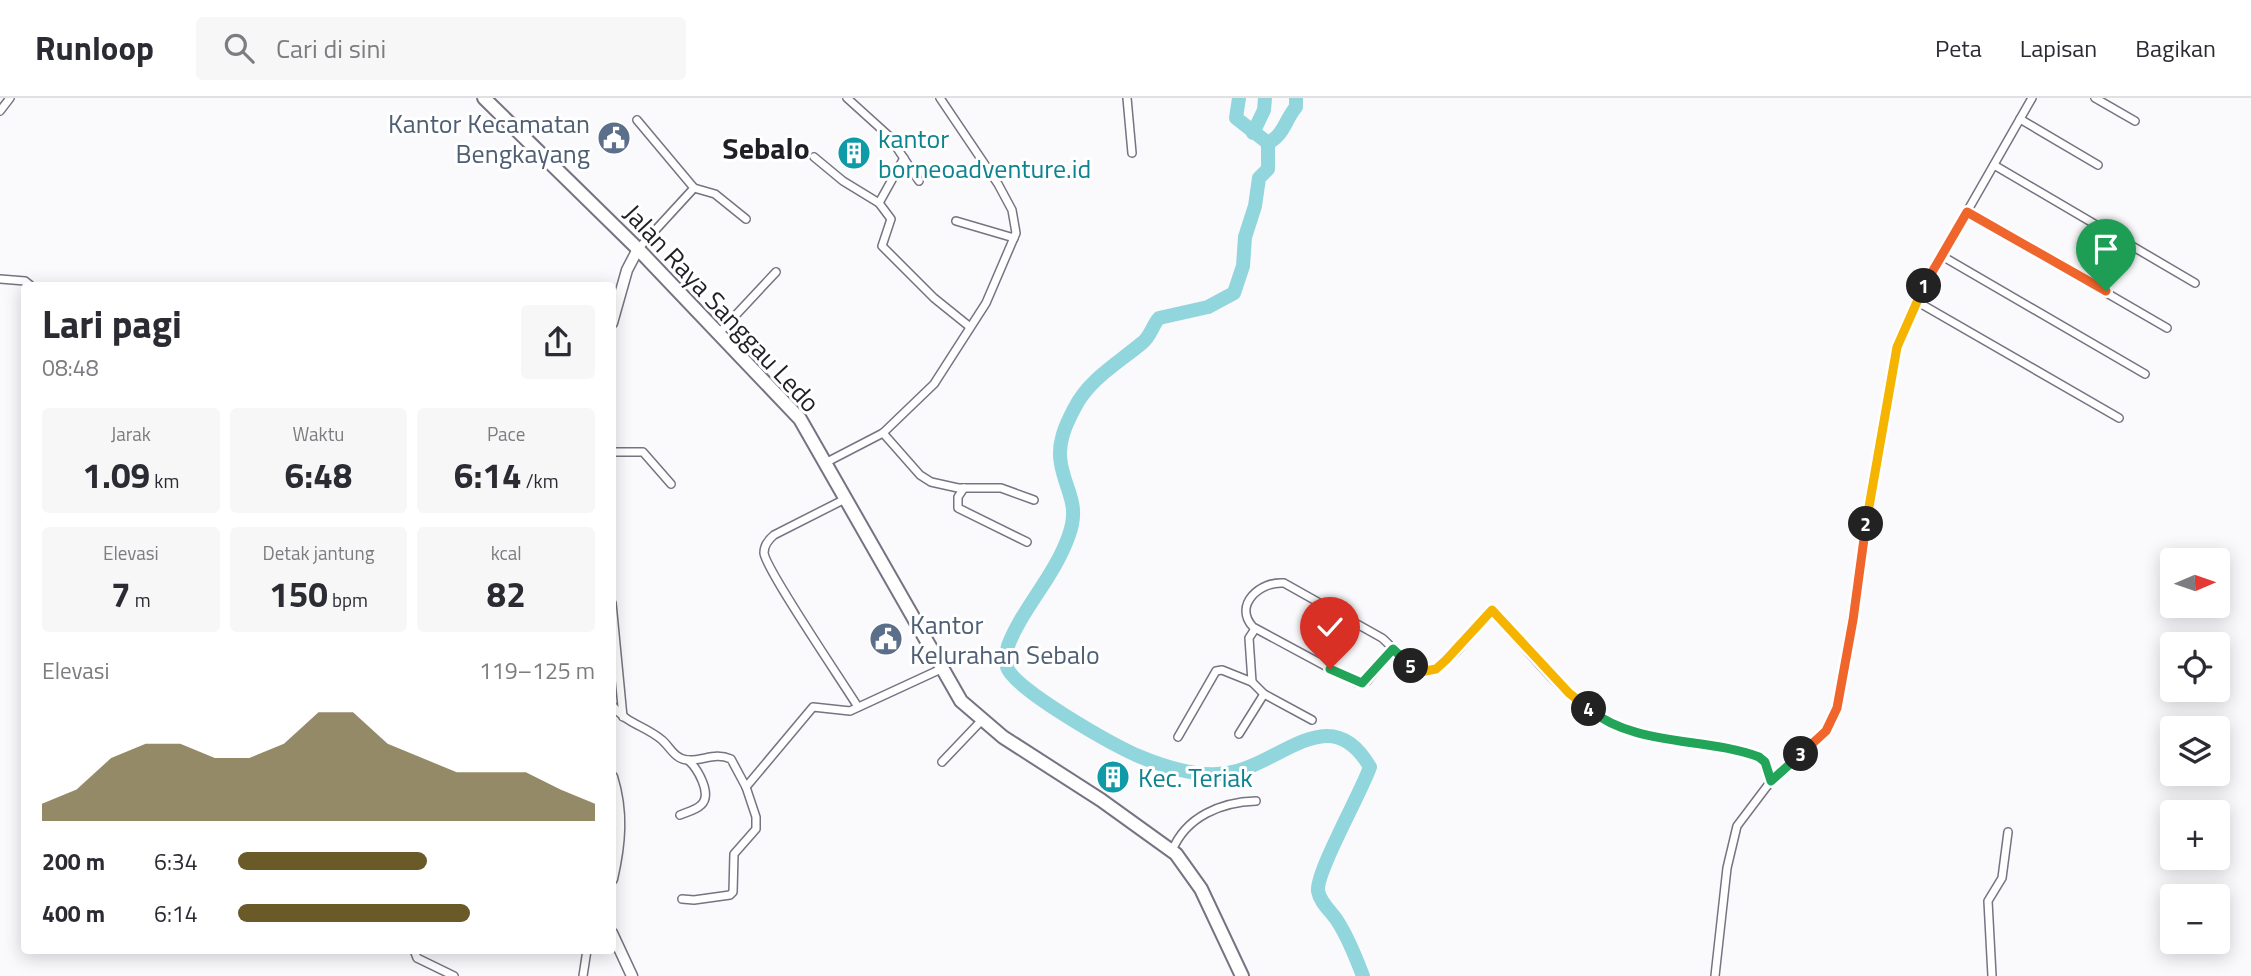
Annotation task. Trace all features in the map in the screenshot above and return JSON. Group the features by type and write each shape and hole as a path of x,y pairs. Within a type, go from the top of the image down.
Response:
{"highway":[{"name":"Jalan Raya Sanggau Ledo","path":"484,98 638,248 796,414 848,497 961,701 982,720 1172,851 1196,879 1242,976"}],"main road":[{"path":"616,309 627,270 638,248"},
{"path":"616,796 620,815 616,861"},
{"path":"616,942 632,976"}],"street":[{"path":"0,111 10,98"},
{"path":"847,98 887,133 919,181"},
{"path":"827,462 883,433 931,388 986,303 1014,238 1016,227 1012,210 940,98"},
{"path":"1127,98 1132,153"},
{"path":"1715,976 1727,867 1734,832 1771,781 1826,731 1837,708 1898,341 1916,301 2032,98"},
{"path":"2095,98 2135,121"},
{"path":"2020,119 2098,165"},
{"path":"637,120 694,188 715,194 746,219"},
{"path":"814,157 843,181 879,203 891,219 882,241 884,250 934,298 970,327"},
{"path":"879,203 904,158"},
{"path":"1994,165 2195,283"},
{"path":"638,248 694,188"},
{"path":"1967,212 2167,328"},
{"path":"956,221 1014,238"},
{"path":"1942,256 2145,374"},
{"path":"719,333 776,272"},
{"path":"0,279 26,282"},
{"path":"1916,301 2119,418"},
{"path":"883,433 924,479 947,487 1001,488 1034,500"},
{"path":"616,452 643,452 671,484"},
{"path":"964,488 958,498 958,508 1027,542"},
{"path":"848,497 774,536 767,541 764,554 781,586 859,707"},
{"path":"1393,649 1367,681 1357,683 1255,629 1246,618 1246,603 1258,590 1281,583 1369,630 1393,649 1416,670 1431,671 1446,660 1492,610 1569,693 1602,719 1679,740 1749,753 1765,762 1771,781"},
{"path":"1252,682 1249,638 1255,629"},
{"path":"616,645 623,718"},
{"path":"746,787 813,707 850,711 941,669"},
{"path":"1178,737 1216,671 1222,670 1252,682 1264,694 1312,720"},
{"path":"1239,734 1264,694"},
{"path":"616,710 623,718 652,733 677,755 688,760 699,772 704,799 701,806 680,815"},
{"path":"943,762 982,720"},
{"path":"682,899 706,899 730,895 733,892 734,854 754,833 757,824 746,787 731,759 717,755 688,760"},
{"path":"1172,851 1180,835 1203,815 1231,802 1256,801"},
{"path":"1992,976 1988,901 2002,878 2008,832"},
{"path":"415,954 416,958 454,976"},
{"path":"583,976 586,954"}],"waterway":[{"path":"1239,98 1236,118 1268,143 1268,169 1259,178 1255,206 1245,237 1243,266 1234,293 1208,307 1159,318 1145,340 1104,373 1080,399 1065,429 1060,449 1063,474 1073,506 1072,524 1063,550 1014,633 1007,649 1007,667 1013,677 1044,702 1086,728 1136,755 1181,770 1205,774 1228,773 1322,736 1339,738 1355,747 1370,767 1324,867 1318,891 1321,900 1346,935 1363,976"},
{"path":"1253,133 1264,110 1265,98"},
{"path":"1268,143 1281,132 1296,107 1296,98"}],"place":[{"name":"Kantor Kecamatan Bengkayang","path":"614,138"},
{"name":"kantor borneoadventure.id","path":"854,153"},
{"name":"Kantor Kelurahan Sebalo","path":"886,639"},
{"name":"Kec. Teriak","path":"1113,777"}],"district":[{"name":"Sebalo","path":"766,148"}],"route":[{"path":"1330,669 1362,683 1367,681 1393,649 1416,670 1431,671 1446,660 1492,610 1569,693 1595,715 1633,730 1749,753 1765,762 1771,781 1826,731 1835,714 1846,662 1866,521 1897,347 1916,301 1967,212 2106,291"}]}
